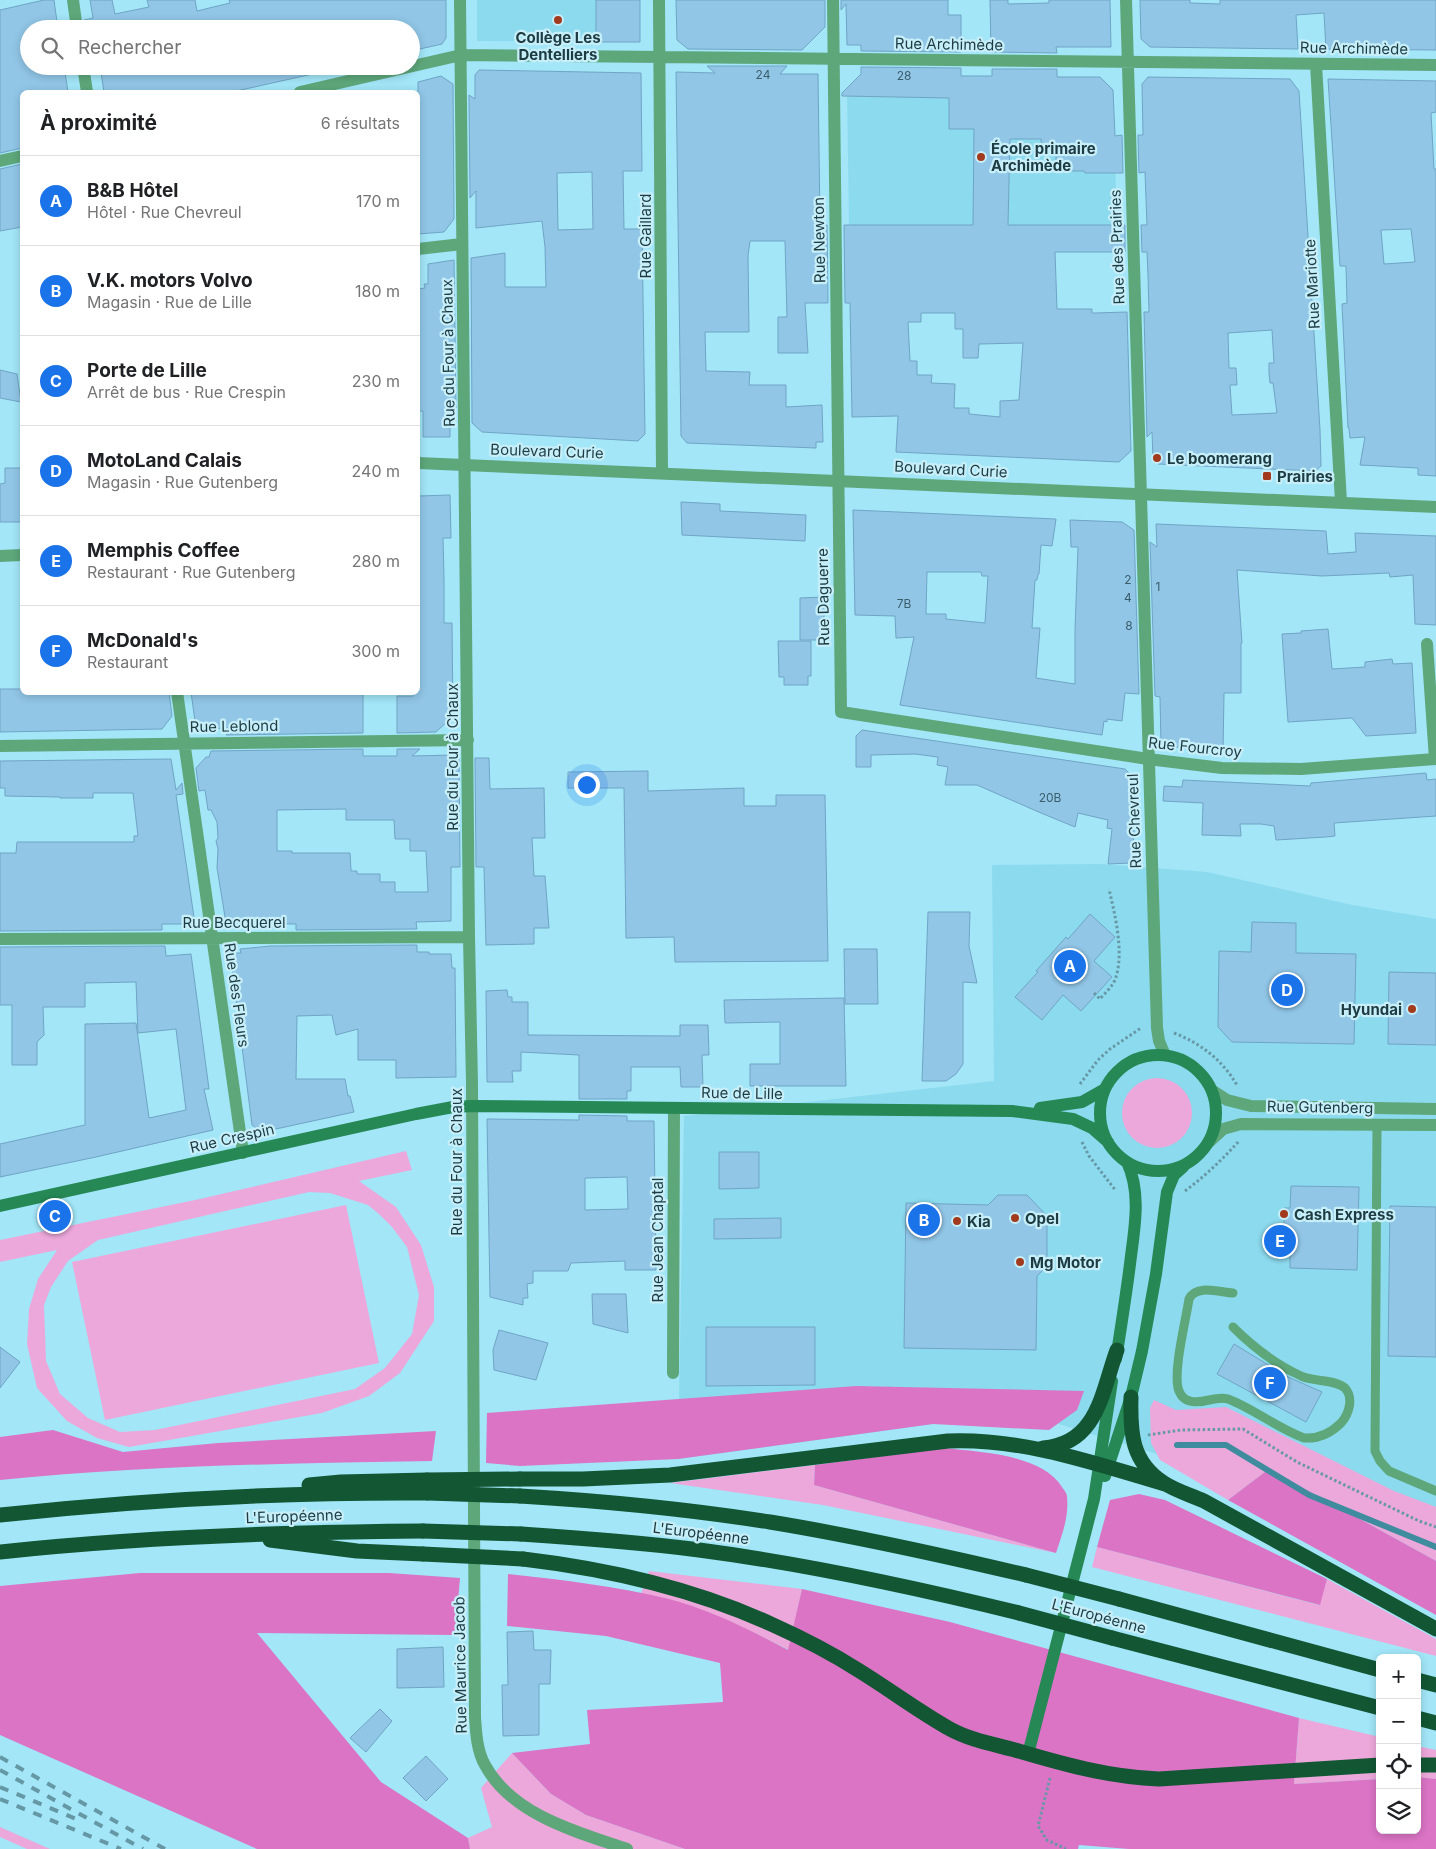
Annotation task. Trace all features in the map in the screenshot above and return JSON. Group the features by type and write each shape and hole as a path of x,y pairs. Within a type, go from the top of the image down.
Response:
{"highway":[{"path":"1037,1448 1056,1446 1074,1438 1091,1422 1097,1411 1117,1350"},
{"path":"1131,1397 1132,1437 1140,1458 1150,1472 1165,1484"},
{"path":"428,1486 520,1479 583,1479 670,1475 948,1441 994,1442 1037,1448 1165,1484 1204,1501 1436,1629"},
{"name":"L'Européenne","path":"0,1515 126,1504 231,1497 345,1494 428,1486 520,1496 634,1505 770,1522 906,1548 1026,1575 1376,1669"},
{"name":"L'Européenne","path":"0,1552 145,1540 310,1532 423,1531 521,1534 651,1544 756,1558 840,1572 1019,1613 1376,1707"},
{"path":"234,1535 325,1548 383,1553 522,1559 559,1563 638,1578 736,1609 771,1624 838,1658 952,1730 968,1737 1053,1761 1117,1776 1159,1779 1376,1765"},
{"path":"1421,1681 1436,1684"},
{"path":"1421,1719 1436,1724"},
{"path":"1421,1765 1436,1765"}],"main road":[{"path":"1028,1754 1094,1499 1104,1466 1131,1397 1151,1308 1167,1192 1174,1175 1203,1150 1209,1142 1215,1126 1216,1108 1213,1091 1205,1078 1194,1067 1180,1058 1165,1055 1148,1055 1133,1060 1114,1075 1102,1097 1100,1116 1108,1142 1113,1150 1127,1162 1144,1169 1154,1171 1172,1169 1189,1162"},
{"name":"Rue de Lille","path":"472,1106 1012,1111 1073,1105 1091,1098 1105,1089"},
{"name":"Rue Crespin","path":"0,1206 416,1114 453,1107 472,1106"},
{"name":"Rue de Lille","path":"1012,1111 1073,1119 1092,1128 1108,1142"},
{"path":"1104,1466 1117,1350 1133,1241 1136,1204 1134,1180 1127,1162"}],"street":[{"path":"73,0 76,20"},
{"name":"Rue du Four à Chaux","path":"460,0 472,1106 474,1515"},
{"name":"Rue Gaillard","path":"659,0 662,473"},
{"name":"Rue Newton","path":"833,0 838,480"},
{"name":"Rue des Prairies","path":"1126,0 1142,494"},
{"name":"Rue Archimède","path":"420,64 461,55 1436,65"},
{"name":"Rue Mariotte","path":"1316,64 1341,502"},
{"path":"84,75 87,90"},
{"name":"Rue Archimède","path":"309,90 374,75"},
{"path":"0,161 20,156"},
{"path":"420,249 462,244"},
{"name":"Boulevard Curie","path":"420,463 1436,507"},
{"name":"Rue Daguerre","path":"838,480 840,712"},
{"name":"Rue Chevreul","path":"1142,494 1157,1028 1159,1041 1165,1055"},
{"path":"0,556 20,555"},
{"name":"Rue Fourcroy","path":"840,712 1148,759 1222,768 1270,770 1434,759 1427,644"},
{"name":"Rue des Fleurs","path":"177,695 243,1153"},
{"name":"Rue Leblond","path":"0,746 468,740"},
{"name":"Rue Becquerel","path":"0,939 469,937"},
{"name":"Rue Gutenberg","path":"1213,1091 1234,1103 1251,1106 1436,1109"},
{"name":"Rue Jean Chaptal","path":"673,1373 674,1108"},
{"name":"Rue Gutenberg","path":"1209,1142 1223,1130 1241,1124 1436,1125"},
{"name":"Rue Maurice Jacob","path":"474,1515 475,1716 479,1751 484,1765 509,1794 543,1818 560,1826 627,1849"}],"lane":[{"path":"1377,1124 1375,1451 1380,1461 1389,1471 1436,1491"},
{"path":"1233,1293 1199,1290 1191,1294 1177,1374 1179,1392 1183,1398 1196,1402 1216,1398 1230,1400 1304,1438 1313,1439 1322,1436 1333,1430 1342,1421 1347,1414 1350,1396 1346,1389 1340,1384 1310,1380 1300,1376 1258,1351 1233,1327"}],"path":[{"path":"1094,993 1100,999 1116,979 1119,955 1116,920 1109,889"},
{"path":"1078,1088 1098,1060 1110,1049 1141,1028"},
{"path":"1168,1030 1191,1039 1211,1053 1228,1071 1241,1092"},
{"path":"1078,1136 1089,1156 1116,1192"},
{"path":"1180,1194 1215,1167 1239,1141"},
{"path":"1132,1437 1181,1430 1243,1429 1297,1462 1419,1521 1436,1527"},
{"path":"1053,1761 1038,1826 1047,1840 1066,1849"}],"shaded area":[{"name":"Collège Les Dentelliers","path":"477,0 640,0 640,42 477,41"},
{"name":"École primaire Archimède","path":"861,75 1100,77 1113,89 1117,225 849,225 847,88"},
{"path":"1101,864 1207,872 1352,905 1436,919 1436,1605 1173,1459 1059,1424 933,1424 678,1459 684,1116 994,1081 992,865"},
{"path":"1157,1078 1170,1081 1182,1088 1189,1100 1192,1113 1189,1126 1182,1138 1170,1145 1157,1148 1144,1145 1132,1138 1125,1126 1122,1113 1125,1100 1132,1088 1144,1081"},
{"path":"406,1151 412,1170 359,1181 396,1207 421,1245 434,1287 434,1321 400,1373 369,1396 322,1413 129,1447 97,1438 67,1421 37,1388 27,1344 29,1309 38,1279 57,1250 0,1262 0,1240 200,1199","holes":["309,1192 330,1193 368,1205 392,1227 407,1247 419,1295 412,1334 385,1368 355,1389 155,1430 120,1432 88,1418 60,1394 46,1361 44,1305 51,1287 68,1261 98,1240"]},
{"path":"346,1205 379,1363 105,1420 72,1262"},
{"path":"856,1386 1084,1391 1077,1410 1049,1430 933,1424 678,1459 520,1466 486,1463 487,1413"},
{"path":"1154,1400 1176,1410 1226,1407 1394,1491 1436,1507 1436,1561 1269,1469 1228,1500 1160,1460 1151,1443 1150,1408"},
{"path":"53,1430 123,1452 218,1443 436,1431 432,1461 162,1468 0,1480 0,1437"},
{"path":"944,1448 991,1453 1025,1461 1053,1476 1067,1496 1067,1512 1056,1553 814,1485 815,1465"},
{"path":"815,1465 814,1485 1056,1553 823,1505 670,1483"},
{"path":"1269,1469 1436,1561 1436,1615 1228,1500"},
{"path":"1139,1494 1165,1500 1327,1579 1320,1605 1097,1547 1110,1500"},
{"path":"1097,1547 1319,1605 1327,1579 1436,1639 1436,1656 1092,1567"},
{"path":"649,1571 802,1589 789,1650 735,1624 699,1610 680,1603 641,1594"},
{"path":"140,1573 389,1573 460,1578 455,1635 257,1633 381,1782 468,1838 470,1849 257,1849 0,1735 0,1586"},
{"path":"508,1574 609,1587 669,1599 715,1615 788,1650 802,1589 950,1622 1299,1718 1294,1784 1376,1779 1376,1834 1421,1834 1421,1777 1436,1779 1436,1849 1129,1849 1079,1845 1078,1849 685,1849 586,1815 551,1794 512,1753 590,1744 587,1710 723,1702 720,1663 606,1636 507,1626"},
{"path":"1299,1718 1376,1736 1376,1779 1294,1784"},
{"path":"1421,1747 1436,1750 1436,1779 1421,1777"},
{"path":"512,1753 551,1794 586,1815 685,1849 470,1849 468,1838 492,1827 481,1788"},
{"path":"0,1827 50,1849 27,1849 0,1837"}],"building":[{"path":"44,0 54,0 57,20 20,20 20,75 65,75 68,90 20,90 20,148 0,153 0,10"},
{"path":"90,0 112,0 115,14 149,7 147,0 195,0 197,11 230,3 229,0 446,0 446,38 442,44 420,49 420,20 84,20 93,18"},
{"path":"596,0 640,0 640,42 596,42"},
{"path":"676,0 825,0 825,27 802,50 688,49 677,40"},
{"path":"841,0 948,0 948,15 961,15 961,52 861,51 861,45 847,45 846,4 841,10"},
{"path":"990,0 1008,0 1008,4 1049,3 1049,0 1110,0 1111,47 1056,47 1057,53 991,52"},
{"path":"1140,0 1190,0 1190,3 1220,4 1220,0 1436,0 1436,50 1326,49 1324,13 1296,15 1298,49 1150,47 1141,39"},
{"path":"707,66 787,66 780,74 818,74 820,225 827,225 828,303 805,303 808,353 778,353 778,317 787,317 785,241 750,241 748,256 749,332 705,332 706,371 750,372 749,385 786,385 786,407 822,405 823,442 816,442 816,448 687,443 681,436 676,72 715,73"},
{"path":"861,67 961,68 961,76 992,76 992,69 1057,69 1057,77 1100,77 1113,90 1115,136 1122,135 1123,173 1056,171 1056,151 1042,151 1041,139 1010,139 1008,225 1125,225 1125,252 1055,252 1057,309 1092,309 1092,313 1127,312 1131,451 1119,462 896,452 898,416 852,417 850,303 845,303 844,225 973,225 974,129 949,129 949,98 842,96 842,93 861,74","holes":["921,313 955,313 955,329 963,329 963,358 978,358 979,344 1023,343 1019,400 1000,401 1000,417 969,414 969,408 954,408 955,384 931,383 932,375 917,375 917,361 910,361 908,322 921,322"]},
{"path":"479,70 641,73 642,171 623,171 624,229 642,229 645,434 638,441 482,432 472,423 471,258 505,253 505,287 546,287 542,221 476,228 476,191 470,198 469,95 475,99 475,75","holes":["592,172 593,229 558,230 557,173"]},
{"path":"101,75 308,75 241,90 104,90"},
{"path":"441,76 453,84 454,219 444,232 420,234 420,90 418,90 418,82"},
{"path":"1148,77 1290,79 1299,91 1320,430 1321,466 1315,471 1158,464 1153,459 1152,432 1147,437 1144,312 1149,312 1148,275 1147,252 1142,252 1141,225 1147,225 1145,172 1139,173 1138,135 1143,135 1142,84","holes":["1272,330 1274,363 1269,363 1269,373 1270,383 1273,383 1277,413 1232,415 1230,385 1237,385 1236,368 1229,368 1228,333"]},
{"path":"1328,79 1436,81 1436,112 1431,113 1434,169 1436,169 1436,476 1418,475 1418,468 1360,465 1365,437 1350,438 1348,428 1342,304 1347,303 1346,266 1340,266","holes":["1411,229 1415,262 1384,264 1381,230"]},
{"path":"20,164 20,227 0,231 0,169"},
{"path":"454,260 456,408 450,402 450,437 423,437 423,411 420,411 420,289 425,288 424,284 428,284 428,264"},
{"path":"0,370 17,374 20,402 0,398"},
{"path":"5,468 20,468 20,522 0,522 0,484 5,483"},
{"path":"450,495 451,538 443,538 444,623 452,623 453,716 436,732 397,733 397,696 420,695 420,496"},
{"path":"681,502 720,504 720,511 806,515 805,541 682,535"},
{"path":"853,510 1056,519 1052,546 1041,545 1039,574 1037,580 1035,580 1032,628 1040,628 1036,678 1075,684 1078,547 1071,547 1070,520 1122,522 1134,530 1139,694 1125,693 1122,721 1107,719 1107,722 1104,721 1102,735 900,705 914,637 896,638 895,616 855,615","holes":["927,572 981,572 982,576 988,576 985,623 946,619 946,614 926,614"]},
{"path":"1156,524 1326,531 1328,554 1356,552 1355,533 1436,536 1436,625 1415,624 1413,575 1390,577 1389,573 1322,576 1237,570 1242,643 1241,693 1224,693 1223,753 1161,745 1160,697 1155,696 1150,542 1157,547"},
{"path":"824,597 824,640 800,640 800,598"},
{"path":"1328,629 1332,669 1365,667 1365,662 1392,659 1393,664 1412,663 1416,733 1366,736 1352,718 1288,722 1282,634"},
{"path":"778,641 811,641 811,676 808,676 808,685 784,685 784,677 779,677"},
{"path":"0,689 20,689 20,695 169,695 172,716 162,729 0,732"},
{"path":"191,695 363,695 363,733 226,735 233,728 196,729"},
{"path":"862,730 1125,769 1134,778 1134,835 1131,863 1108,864 1112,829 1107,828 1108,820 1078,813 1075,827 977,785 945,785 948,767 937,765 938,757 915,754 871,755 871,767 856,767 856,736"},
{"path":"363,749 363,756 397,756 397,749 420,749 412,756 454,755 454,757 459,757 460,867 451,867 451,921 416,922 417,929 296,930 296,924 226,923 217,868 217,822 211,810 208,810 205,790 199,791 196,768 206,757 209,757 211,751","holes":["346,809 346,820 394,820 395,839 410,839 410,851 426,851 428,892 395,892 395,882 380,882 380,874 357,874 357,871 351,871 350,853 292,853 292,851 277,851 277,810"]},
{"path":"475,758 489,758 490,789 544,788 545,838 532,838 534,876 545,876 549,928 534,928 534,944 486,945 484,867 476,867"},
{"path":"171,759 176,790 182,783 183,794 176,795 195,924 162,924 162,930 0,931 0,853 16,853 17,842 134,842 134,836 138,836 133,793 93,793 93,798 5,796 5,788 0,788 0,761"},
{"path":"648,771 648,791 744,788 744,806 776,806 776,795 825,795 828,961 675,962 674,937 626,938 624,788 568,788 568,772"},
{"path":"1426,773 1427,780 1436,779 1436,816 1334,823 1335,836 1326,837 1276,840 1274,826 1261,824 1240,824 1241,836 1202,835 1203,803 1163,801 1164,786 1182,787 1183,780 1310,786 1311,783"},
{"path":"928,912 970,912 969,946 977,983 963,982 963,1064 956,1074 946,1081 922,1081"},
{"path":"1090,914 1115,937 1094,961 1112,977 1081,1011 1063,995 1042,1020 1015,997 1066,937 1068,939"},
{"path":"1252,922 1296,923 1296,953 1356,954 1354,1044 1232,1042 1218,1027 1219,951 1251,952"},
{"path":"417,945 417,952 451,954 452,968 455,968 456,1077 396,1078 396,1060 358,1060 358,1029 336,1035 332,1015 297,1016 296,1079 345,1079 348,1096 350,1096 354,1112 262,1132 252,1125 230,953 241,953 240,949 271,946"},
{"path":"165,946 166,956 191,954 209,1089 204,1089 213,1130 0,1177 0,1144 85,1125 85,1024 136,1023 149,1118 186,1110 176,1029 138,1033 136,982 85,983 85,1007 43,1007 44,1035 37,1042 37,1065 12,1065 12,1005 0,1005 0,947"},
{"path":"844,949 877,949 878,1004 845,1004"},
{"name":"Hyundai","path":"1389,972 1436,973 1436,1045 1388,1044"},
{"path":"507,990 508,997 512,997 512,1002 528,1002 528,1035 680,1036 680,1025 708,1025 709,1055 702,1055 703,1087 681,1087 680,1067 631,1067 631,1091 627,1091 627,1099 579,1099 579,1055 521,1052 521,1071 512,1071 513,1082 487,1082 486,991"},
{"path":"844,998 846,1086 750,1086 750,1064 780,1064 780,1022 725,1023 724,1000"},
{"path":"579,1115 627,1116 627,1121 654,1121 656,1270 625,1270 625,1261 571,1263 568,1271 533,1271 533,1283 527,1284 528,1298 523,1298 523,1305 490,1297 487,1119 579,1120","holes":["627,1177 628,1209 585,1210 585,1178"]},
{"path":"719,1152 759,1152 759,1188 719,1189"},
{"path":"1291,1186 1359,1187 1357,1270 1290,1268 1290,1255 1278,1251 1284,1230 1284,1208 1290,1208"},
{"path":"998,1195 1027,1195 1047,1216 1047,1266 1037,1276 1036,1350 904,1348 906,1203 988,1205"},
{"path":"1390,1206 1436,1207 1436,1357 1388,1356"},
{"path":"781,1218 781,1238 714,1239 714,1219"},
{"path":"592,1294 626,1294 628,1333 593,1324"},
{"path":"706,1327 815,1327 815,1385 706,1386"},
{"path":"499,1330 548,1343 536,1380 494,1370 493,1350"},
{"path":"1234,1344 1288,1377 1322,1392 1306,1422 1217,1374"},
{"path":"0,1347 20,1362 0,1388"},
{"path":"533,1631 534,1650 551,1650 550,1684 539,1684 539,1735 503,1736 502,1685 508,1685 507,1632"},
{"path":"443,1647 444,1687 397,1688 397,1649"},
{"path":"380,1709 392,1721 366,1752 350,1738"},
{"path":"426,1756 448,1779 426,1801 403,1778"}],"waterway":[{"path":"1177,1445 1226,1445 1309,1495 1436,1547"}],"railway":[{"path":"0,1757 165,1849"},
{"path":"0,1770 143,1849"},
{"path":"0,1787 81,1821"},
{"path":"0,1799 121,1849"}],"place":[{"name":"Collège Les Dentelliers","path":"558,20"},
{"name":"École primaire Archimède","path":"981,157"},
{"name":"Le boomerang","path":"1157,458"},
{"name":"Prairies","path":"1267,476"},
{"name":"B&B Hôtel","path":"1070,966"},
{"name":"MotoLand Calais","path":"1287,990"},
{"name":"Hyundai","path":"1412,1009"},
{"name":"Cash Express","path":"1284,1214"},
{"name":"Porte de Lille","path":"55,1216"},
{"name":"Opel","path":"1015,1218"},
{"name":"V.K. motors Volvo","path":"924,1220"},
{"name":"Kia","path":"957,1221"},
{"name":"Memphis Coffee","path":"1280,1241"},
{"name":"Mg Motor","path":"1020,1262"},
{"name":"McDonald's","path":"1270,1383"}]}
